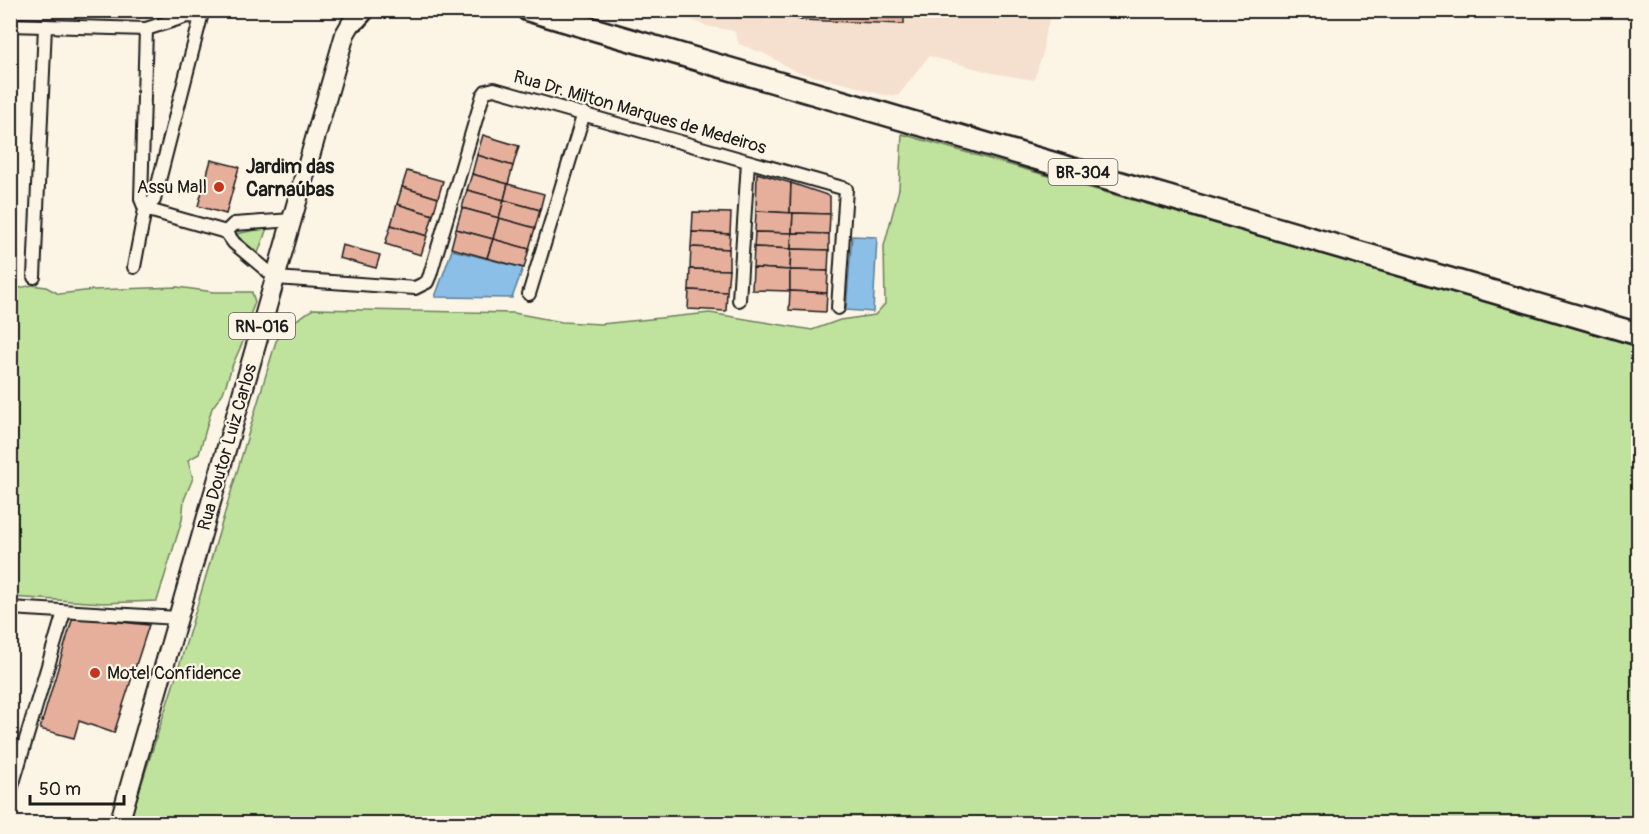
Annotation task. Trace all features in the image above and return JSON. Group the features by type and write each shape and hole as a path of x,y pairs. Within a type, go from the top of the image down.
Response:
{"highway":[{"name":"BR-304","path":"528,10 1638,334"}],"main road":[{"name":"Rua Doutor Luiz Carlos","path":"178,618 350,16"},
{"name":"RN-016","path":"119,824 178,618"}],"street":[{"path":"10,25 146,29 187,16 201,17 154,200 145,209"},
{"path":"34,277 45,26"},
{"path":"134,267 145,209 141,199 146,29"},
{"name":"Rua Dr. Milton Marques de Medeiros","path":"276,278 415,288 427,282 486,91 494,89 846,189 838,308"},
{"path":"529,294 584,113"},
{"path":"739,300 748,162"},
{"path":"145,209 226,232 234,243 276,278"},
{"path":"226,232 234,224 293,219"},
{"path":"10,608 178,618"},
{"path":"10,793 64,612"}],"shaded area":[{"path":"667,11 1052,11 1044,38 1043,53 1034,80 992,73 929,56 898,96 878,94 797,72 765,54 739,44 734,31 710,27"}],"green space":[{"path":"902,134 1638,347 1638,823 129,823 178,670 276,341 290,324 313,309 514,313 562,322 601,324 710,313 812,330 840,320 875,315 885,304 884,246 899,189"},
{"path":"267,228 257,256 235,234"},
{"path":"32,285 46,287 59,294 93,290 177,287 214,292 252,292 255,302 250,315 243,316 249,328 223,393 212,408 199,454 188,460 193,478 184,500 182,520 157,601 103,603 11,597 11,290"}],"water":[{"path":"852,236 877,237 873,312 846,310"},
{"path":"452,250 523,268 512,298 435,297"}],"building":[{"path":"769,10 801,10 801,20"},
{"path":"801,10 904,10 904,24 801,20"},
{"path":"483,135 519,146 513,166 477,155"},
{"path":"477,155 513,166 508,184 472,174"},
{"name":"Assu Mall","path":"211,160 239,167 226,214 198,206"},
{"path":"407,171 443,181 438,198 402,187"},
{"path":"757,173 791,183 790,213 756,211"},
{"path":"472,174 508,184 504,200 467,190"},
{"path":"791,183 830,196 830,214 790,213"},
{"path":"508,184 544,194 540,210 504,200"},
{"path":"402,187 438,198 433,215 397,204"},
{"path":"467,190 504,200 499,218 462,208"},
{"path":"504,200 540,210 535,228 499,218"},
{"path":"397,204 433,215 427,236 391,225"},
{"path":"462,208 499,218 493,239 456,229"},
{"path":"756,211 793,213 792,233 755,232"},
{"path":"693,212 731,213 730,234 692,232"},
{"path":"793,213 830,214 829,234 792,233"},
{"path":"499,218 535,228 529,249 493,239"},
{"path":"391,225 427,236 421,255 385,244"},
{"path":"456,229 493,239 487,258 451,248"},
{"path":"692,232 730,234 729,249 691,247"},
{"path":"755,232 792,233 791,249 754,247"},
{"path":"792,233 829,234 829,250 791,249"},
{"path":"493,239 529,249 524,268 487,258"},
{"path":"342,245 380,255 376,268 339,258"},
{"path":"691,247 729,249 729,270 690,269"},
{"path":"754,247 791,249 790,270 753,268"},
{"path":"791,249 829,250 828,271 790,270"},
{"path":"753,268 790,270 790,291 752,290"},
{"path":"690,269 729,270 727,292 689,290"},
{"path":"790,270 828,271 827,293 790,291"},
{"path":"689,290 727,292 726,311 688,309"},
{"path":"790,291 827,293 826,312 789,310"},
{"name":"Motel Confidence","path":"73,617 149,625 114,733 79,721 74,738 40,729"},
{"path":"10,718 16,720 11,737 10,737"}],"place":[{"name":"Assu Mall","path":"219,187"},
{"name":"Motel Confidence","path":"95,673"}],"district":[{"name":"Jardim das Carnaúbas","path":"290,178"}]}
